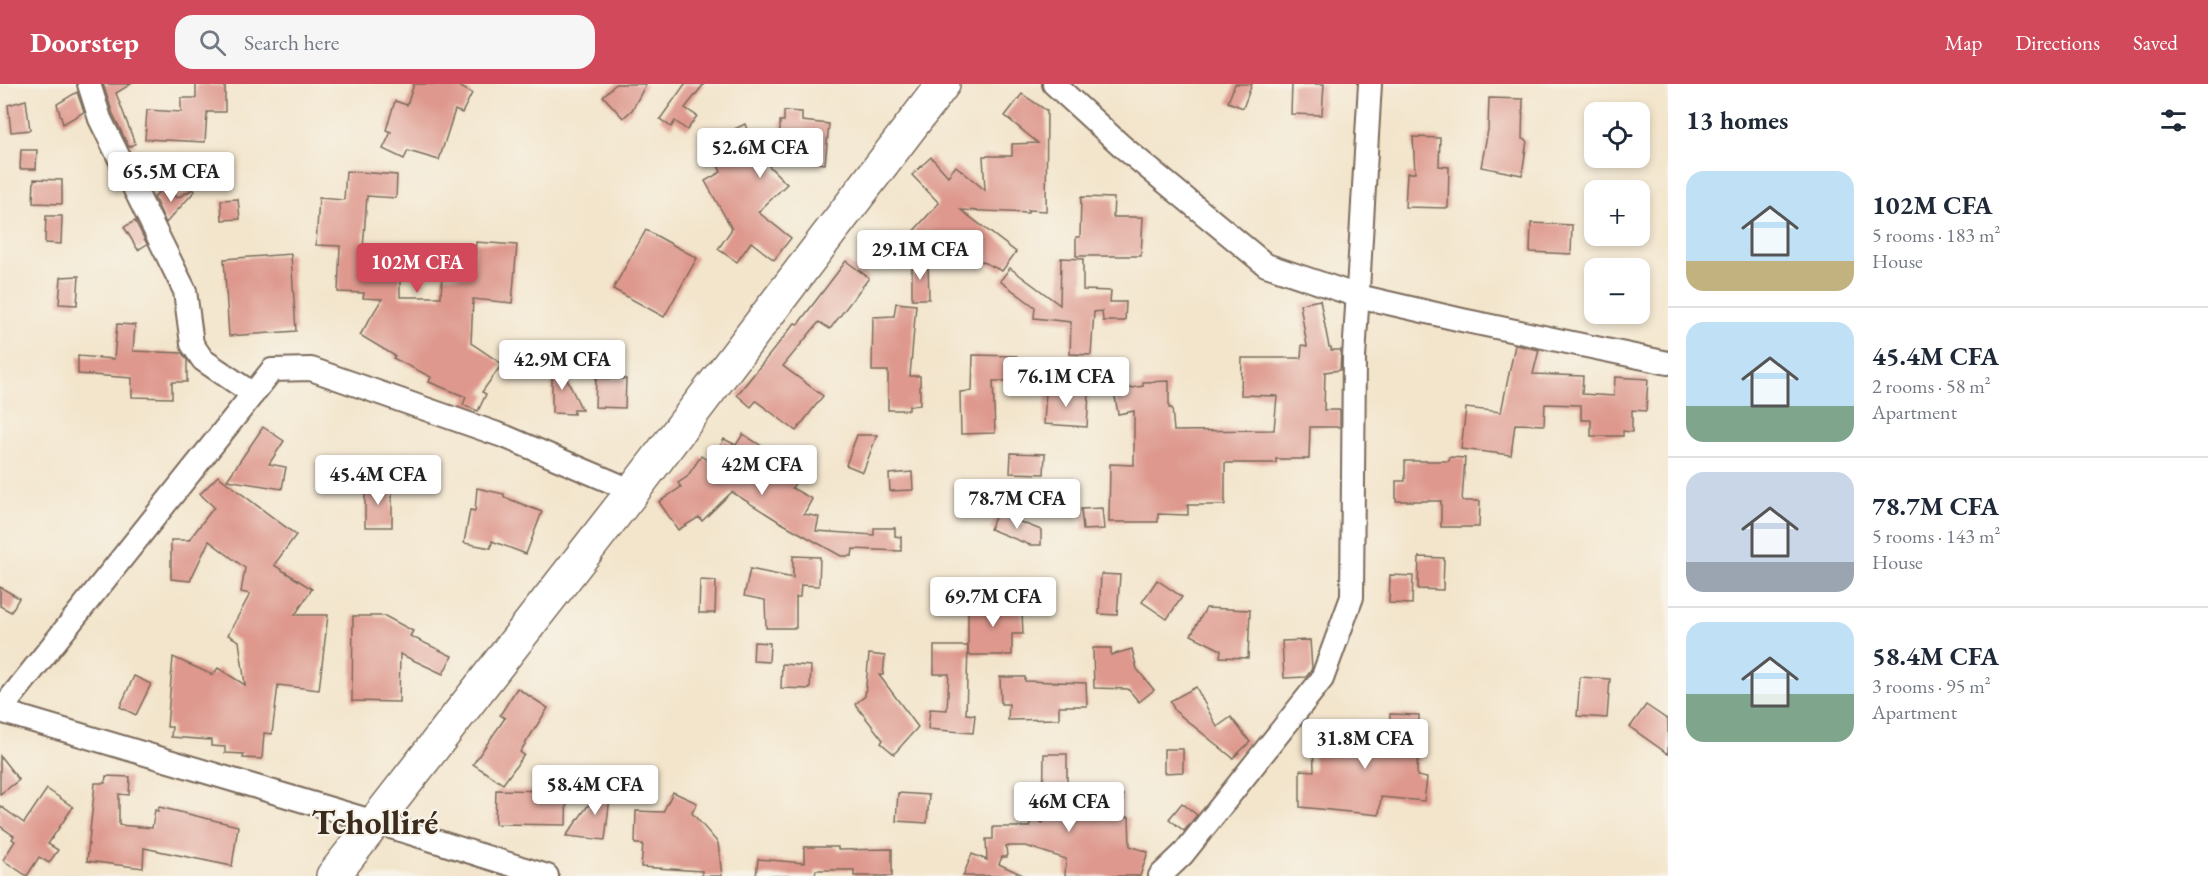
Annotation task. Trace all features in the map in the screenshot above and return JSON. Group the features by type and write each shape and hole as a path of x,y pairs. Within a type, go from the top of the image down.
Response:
{"main road":[{"path":"333,876 633,491 943,84"}],"street":[{"path":"90,84 100,118 185,291 192,344 203,360 253,394"},
{"path":"1053,84 1124,148 1266,265 1358,296 1668,363"},
{"path":"1160,876 1183,854 1322,679 1352,597 1354,358 1370,84"},
{"path":"547,876 375,822 0,711 272,370 311,369 507,437 633,491"}],"building":[{"path":"103,84 131,84 116,93 135,144 129,147 113,114"},
{"path":"196,84 225,86 225,112 207,112 205,142 145,139 147,110 181,112 181,98 196,98"},
{"path":"414,84 455,84 472,93 462,113 455,110 439,160 408,151 404,159 383,149 391,132 386,130 395,101 407,105"},
{"path":"616,84 646,84 632,110 623,118 603,96"},
{"path":"685,84 704,84 685,108 697,116 687,130 675,121 671,127 660,119"},
{"path":"1235,84 1252,84 1243,108 1228,102"},
{"path":"1292,84 1324,84 1322,115 1291,114"},
{"path":"77,92 84,112 63,124 57,104"},
{"path":"1022,94 1047,111 1046,211 1028,210 1028,213 961,210 1016,252 1002,271 952,247 939,261 910,235 939,203 912,175 931,157 948,176 956,166 985,190 983,156 1012,156 1012,144 1038,143 1005,116"},
{"path":"1489,98 1523,99 1522,139 1527,140 1522,175 1481,167 1488,130"},
{"path":"26,100 30,130 11,132 8,105"},
{"path":"784,111 802,112 802,121 829,124 825,164 760,157 787,184 758,212 791,238 774,260 751,242 737,262 718,249 732,229 705,181 721,172 707,142 745,124 748,132 780,132 780,121 784,121"},
{"path":"1413,137 1440,138 1439,166 1449,167 1448,208 1405,207 1407,173 1415,173"},
{"path":"21,150 37,150 36,169 20,169"},
{"path":"346,171 397,175 396,198 367,196 363,249 400,249 400,297 441,297 442,276 473,277 476,242 517,245 512,303 473,299 471,343 502,364 482,392 486,394 478,411 463,405 466,397 429,382 431,377 393,358 395,356 360,335 382,299 363,298 364,293 338,292 340,246 316,245 319,198 344,200"},
{"path":"34,179 62,180 62,204 33,203"},
{"path":"164,187 177,198 193,189 195,191 166,223 154,197"},
{"path":"1081,197 1114,198 1113,217 1143,217 1141,256 1076,256 1076,237 1080,237"},
{"path":"238,199 240,219 222,220 221,200"},
{"path":"46,216 62,216 61,244 45,243"},
{"path":"135,221 147,244 138,250 124,227"},
{"path":"1531,223 1572,225 1571,254 1530,252"},
{"path":"646,230 697,258 664,317 613,289"},
{"path":"291,254 296,331 229,336 224,259"},
{"path":"1061,258 1083,259 1083,290 1111,291 1110,302 1126,302 1125,321 1103,321 1102,311 1094,312 1091,355 1070,354 1071,322 1034,318 1035,307 1000,281 1010,268 1060,305"},
{"path":"846,261 869,278 830,329 819,322 783,366 823,396 796,431 756,401 751,407 737,395 795,323 798,324"},
{"path":"928,263 929,299 912,299 912,264"},
{"path":"79,276 77,305 59,304 61,277"},
{"path":"1320,300 1329,347 1331,350 1341,350 1340,370 1325,372 1324,410 1340,410 1340,427 1310,427 1309,459 1276,459 1276,463 1225,463 1225,505 1188,505 1188,515 1158,514 1158,522 1109,522 1110,464 1134,465 1134,411 1118,414 1114,391 1143,386 1143,382 1169,381 1169,408 1172,408 1174,431 1274,430 1277,396 1241,395 1242,358 1301,358 1302,345 1307,346 1300,304"},
{"path":"896,303 916,305 910,376 920,376 920,405 909,406 909,410 888,410 888,371 872,371 873,317 894,316"},
{"path":"117,324 135,325 133,351 182,353 187,360 187,382 172,382 172,398 132,397 132,378 78,374 78,356 114,359"},
{"path":"1515,345 1539,350 1533,374 1583,376 1582,394 1614,396 1615,377 1648,379 1646,411 1632,410 1632,432 1623,431 1623,436 1591,436 1591,420 1581,420 1581,405 1545,404 1544,425 1515,424 1511,455 1461,449 1466,408 1501,412"},
{"path":"552,349 582,410 574,410 574,414 552,413"},
{"path":"973,355 1017,356 1017,381 993,381 995,433 961,434 960,392 972,391"},
{"path":"596,378 626,379 625,408 595,407"},
{"path":"1046,390 1089,393 1087,427 1044,424"},
{"path":"263,427 284,441 269,464 286,467 282,489 227,480"},
{"path":"743,434 802,472 792,488 812,499 804,514 819,517 816,531 874,535 874,528 895,528 895,536 901,537 901,551 853,549 852,556 841,556 732,492 702,521 699,517 678,530 659,502 681,487 678,483 687,477 701,456 711,463 724,439 736,445"},
{"path":"857,435 877,435 863,472 846,465"},
{"path":"1011,453 1045,454 1044,474 1010,473"},
{"path":"1449,457 1465,458 1462,501 1480,501 1479,527 1441,527 1441,501 1396,501 1396,481 1405,481 1405,461 1449,461"},
{"path":"912,472 913,490 890,491 889,474"},
{"path":"218,476 296,535 274,565 312,589 295,615 328,615 319,690 278,685 272,734 264,733 262,759 243,758 244,754 225,753 225,747 211,746 211,740 171,737 172,727 167,727 173,657 213,675 218,668 245,685 239,641 228,635 250,594 241,592 245,568 209,541 190,581 171,579 171,540 189,540 214,507 200,494"},
{"path":"365,486 392,486 392,527 365,527"},
{"path":"477,488 504,494 504,497 542,512 526,554 492,541 491,548 464,543 470,510 475,511"},
{"path":"1102,508 1104,529 1083,530 1081,509"},
{"path":"997,513 1041,530 1041,545 1030,545 990,529"},
{"path":"793,556 820,557 819,586 801,585 800,597 796,597 796,628 766,628 765,600 744,596 750,569 793,578"},
{"path":"1419,557 1444,558 1443,590 1418,589"},
{"path":"1101,574 1120,575 1117,615 1099,614"},
{"path":"1390,575 1413,576 1412,604 1389,603"},
{"path":"700,580 716,581 715,613 699,613"},
{"path":"1157,580 1182,597 1167,619 1142,602"},
{"path":"0,587 19,598 11,612 0,606"},
{"path":"984,596 1002,596 1002,612 1022,612 1023,634 1012,634 1012,655 968,655 968,608 984,608"},
{"path":"1206,608 1250,610 1248,658 1220,657 1221,650 1191,635"},
{"path":"353,616 385,616 413,631 410,636 452,656 443,674 400,654 399,702 352,701"},
{"path":"1310,640 1312,668 1310,672 1306,677 1284,678 1282,641"},
{"path":"754,642 770,643 769,662 753,661"},
{"path":"934,646 968,646 966,714 975,715 973,733 928,729 930,709 947,710 949,674 934,674"},
{"path":"1093,648 1111,648 1111,655 1132,649 1137,669 1154,690 1139,702 1128,689 1094,688"},
{"path":"869,654 885,656 883,675 879,675 918,727 894,754 881,743 883,740 855,704 865,696"},
{"path":"782,664 811,666 810,689 781,688"},
{"path":"134,676 151,684 136,715 120,707"},
{"path":"1000,677 1025,677 1025,681 1086,683 1087,706 1059,706 1059,719 1008,720 1009,704 1001,704"},
{"path":"1580,677 1610,679 1607,718 1577,716"},
{"path":"1196,687 1217,727 1231,717 1250,742 1233,758 1175,711 1170,701"},
{"path":"517,688 548,708 520,752 524,755 503,784 473,764 505,718 500,715"},
{"path":"1646,705 1668,720 1668,754 1630,727"},
{"path":"1390,714 1419,715 1417,776 1427,778 1424,801 1381,797 1379,815 1300,807 1300,770 1314,771 1313,738 1389,739"},
{"path":"1164,749 1183,749 1183,772 1164,773"},
{"path":"1044,754 1067,754 1067,796 1123,795 1123,817 1129,817 1130,846 1148,852 1140,876 1065,876 1066,859 1026,846 1006,846 1007,857 1002,857 999,864 1025,876 963,876 972,854 987,860 986,839 993,839 993,827 1029,827 1032,819 1043,823"},
{"path":"0,756 19,780 0,794"},
{"path":"613,771 605,840 566,836"},
{"path":"106,776 130,777 129,795 119,794 119,825 152,828 155,810 158,811 159,807 238,826 232,866 144,848 143,868 87,861 95,783 105,783"},
{"path":"551,780 567,781 566,825 495,824 496,790 551,791"},
{"path":"47,789 73,807 48,844 58,850 49,863 39,857 27,876 3,860 15,841 12,839 14,836 0,826 0,806 24,823"},
{"path":"673,792 697,803 692,813 718,843 722,876 702,876 702,871 641,867 643,844 635,844 636,811 663,812"},
{"path":"898,793 929,795 927,823 896,821"},
{"path":"1182,803 1197,815 1184,831 1169,819"},
{"path":"804,847 838,847 838,850 892,849 892,876 854,876 854,870 816,870 815,876 756,876 758,859 804,863"}],"district":[{"name":"Tcholliré","path":"375,822"}]}
